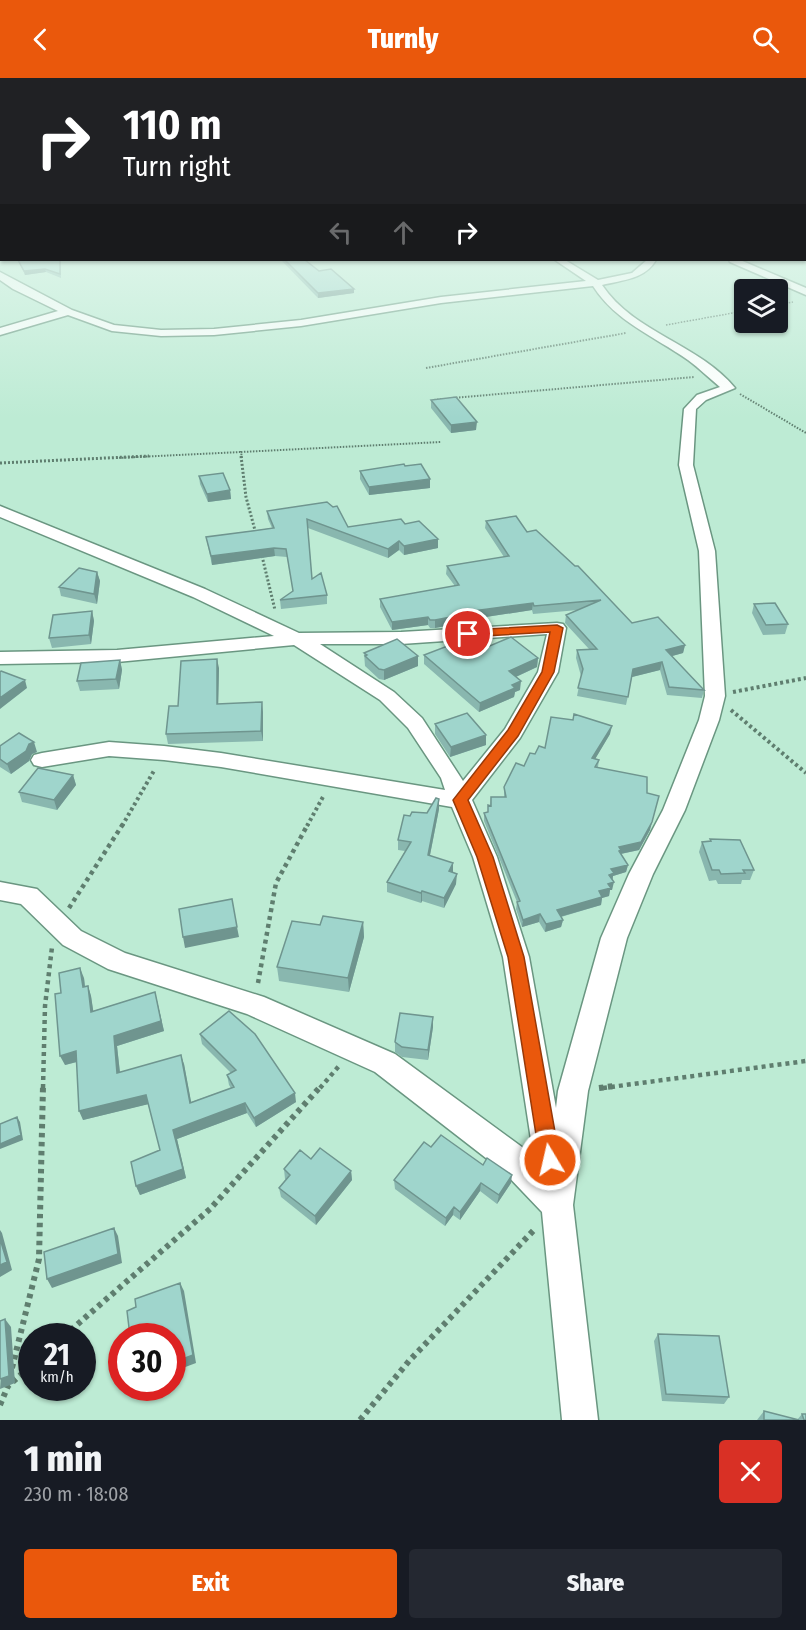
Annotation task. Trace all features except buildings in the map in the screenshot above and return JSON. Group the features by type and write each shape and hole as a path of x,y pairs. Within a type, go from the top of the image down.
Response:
{"street":[{"path":"28,293 95,323 140,332 214,332 301,323 441,300 508,293"},
{"path":"557,1205 573,1091 614,938 641,874 674,810 709,720 715,696 706,551 686,465 692,404 707,395 722,381 623,315 602,293"},
{"path":"0,332 68,312"},
{"path":"0,511 199,593 287,635 387,696 415,723 451,777 485,857 516,957 557,1205 580,1420"},
{"path":"0,658 117,656 287,635 401,638 557,628 548,672 513,733 460,800"},
{"path":"42,760 109,749 164,753 221,760 460,800"},
{"path":"0,891 28,896 72,938 117,961 254,1005 385,1063 506,1154 557,1205"}],"path":[{"path":"426,368 734,313"},
{"path":"434,400 722,381 806,433"},
{"path":"0,463 441,442"},
{"path":"241,452 246,497 258,542"},
{"path":"262,553 287,635"},
{"path":"715,696 806,678"},
{"path":"715,696 806,773"},
{"path":"0,1405 8,1386 39,1259 45,1006 49,960 58,925 134,807 164,753"},
{"path":"254,1005 276,883 317,807 335,779"},
{"path":"79,1323 210,1209 354,1049"},
{"path":"573,1091 806,1060"},
{"path":"360,1420 409,1361 557,1205"},
{"path":"8,1386 18,1377"}],"route":[{"path":"468,634 557,628 548,672 513,733 460,800 485,857 516,957 550,1160"}]}
